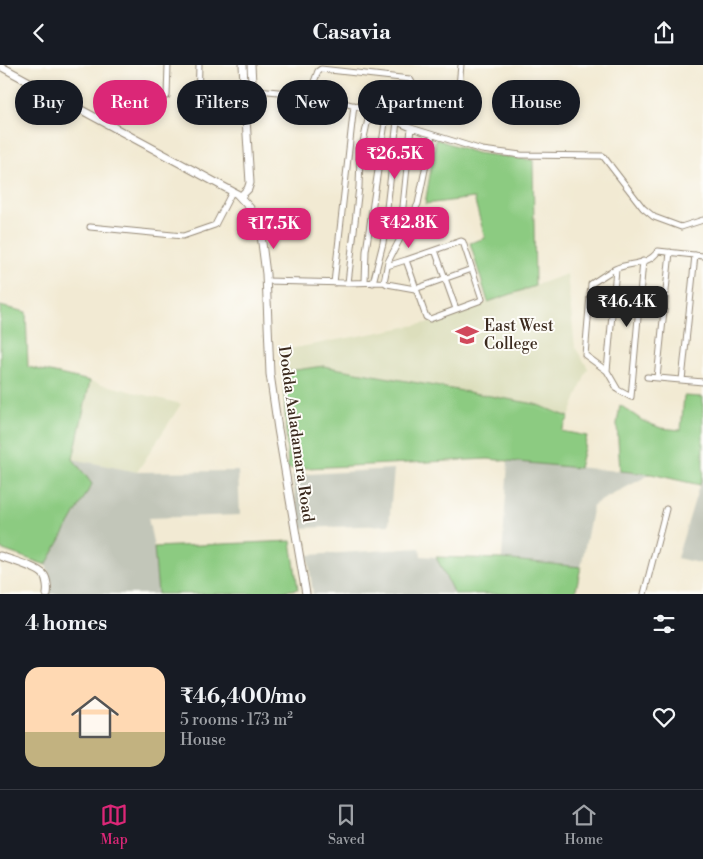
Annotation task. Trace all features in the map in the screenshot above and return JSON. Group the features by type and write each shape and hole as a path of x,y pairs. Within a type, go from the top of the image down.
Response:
{"main road":[{"path":"243,65 244,80"},
{"path":"252,65 252,80"},
{"name":"Dodda Aaladamara Road","path":"0,66 232,192 240,197 250,208 261,235 266,281 270,374 306,594"},
{"path":"240,197 248,189 250,183 247,125"},
{"path":"0,556 37,570 44,575 47,594"}],"street":[{"path":"167,96 168,65"},
{"path":"199,65 199,80"},
{"path":"314,80 318,71 321,69 410,79 419,95 450,100 455,97 457,92 461,65"},
{"path":"348,104 358,106"},
{"path":"334,283 354,105"},
{"path":"348,283 359,187 360,156 367,125"},
{"path":"365,282 366,251 385,125"},
{"path":"373,283 383,243 397,125"},
{"path":"405,125 482,150 521,155 603,156 643,208 654,217 681,227 703,220"},
{"path":"405,231 402,216 411,128"},
{"path":"384,282 387,266 418,204 432,135"},
{"path":"90,227 185,235 213,226 232,192"},
{"path":"405,231 437,231"},
{"path":"387,266 461,241 482,299 427,319 406,260"},
{"path":"435,250 456,309"},
{"path":"643,261 631,397 618,390 607,371 585,355 591,284 616,269 643,261 652,259 658,251 703,256"},
{"path":"657,378 670,252"},
{"path":"682,380 695,255"},
{"path":"266,281 384,282 417,288 472,269"},
{"path":"607,371 616,269"},
{"path":"647,377 703,382"},
{"path":"644,594 666,509"}],"shaded area":[{"name":"East West College","path":"567,274 575,347 588,368 569,417 535,404 323,366 283,372 279,351 432,322"},
{"path":"90,381 181,404 137,472 73,459"},
{"path":"73,459 137,472 238,471 240,515 148,518 154,547 158,594 48,594 52,584 46,565 92,484"},
{"path":"508,461 651,474 593,505 581,567 502,559"},
{"path":"394,469 389,525 300,528 292,475"},
{"path":"703,473 703,564 677,558"},
{"path":"420,548 421,556 436,557 454,594 313,594 308,555"}],"green space":[{"path":"436,139 476,153 533,160 535,286 488,302 470,243 485,238 474,198 425,204"},
{"path":"0,306 26,312 28,367 90,381 73,459 92,484 46,565 0,549"},
{"path":"323,366 535,404 569,417 561,431 587,436 579,468 488,459 288,469 283,372"},
{"path":"684,396 703,397 703,473 700,485 651,474 620,471 617,424 620,405 643,421 661,428 681,430"},
{"path":"291,541 298,589 268,594 158,594 154,547"},
{"path":"436,557 502,559 581,567 575,594 454,594"}],"place":[{"name":"East West College","path":"467,335"}]}
